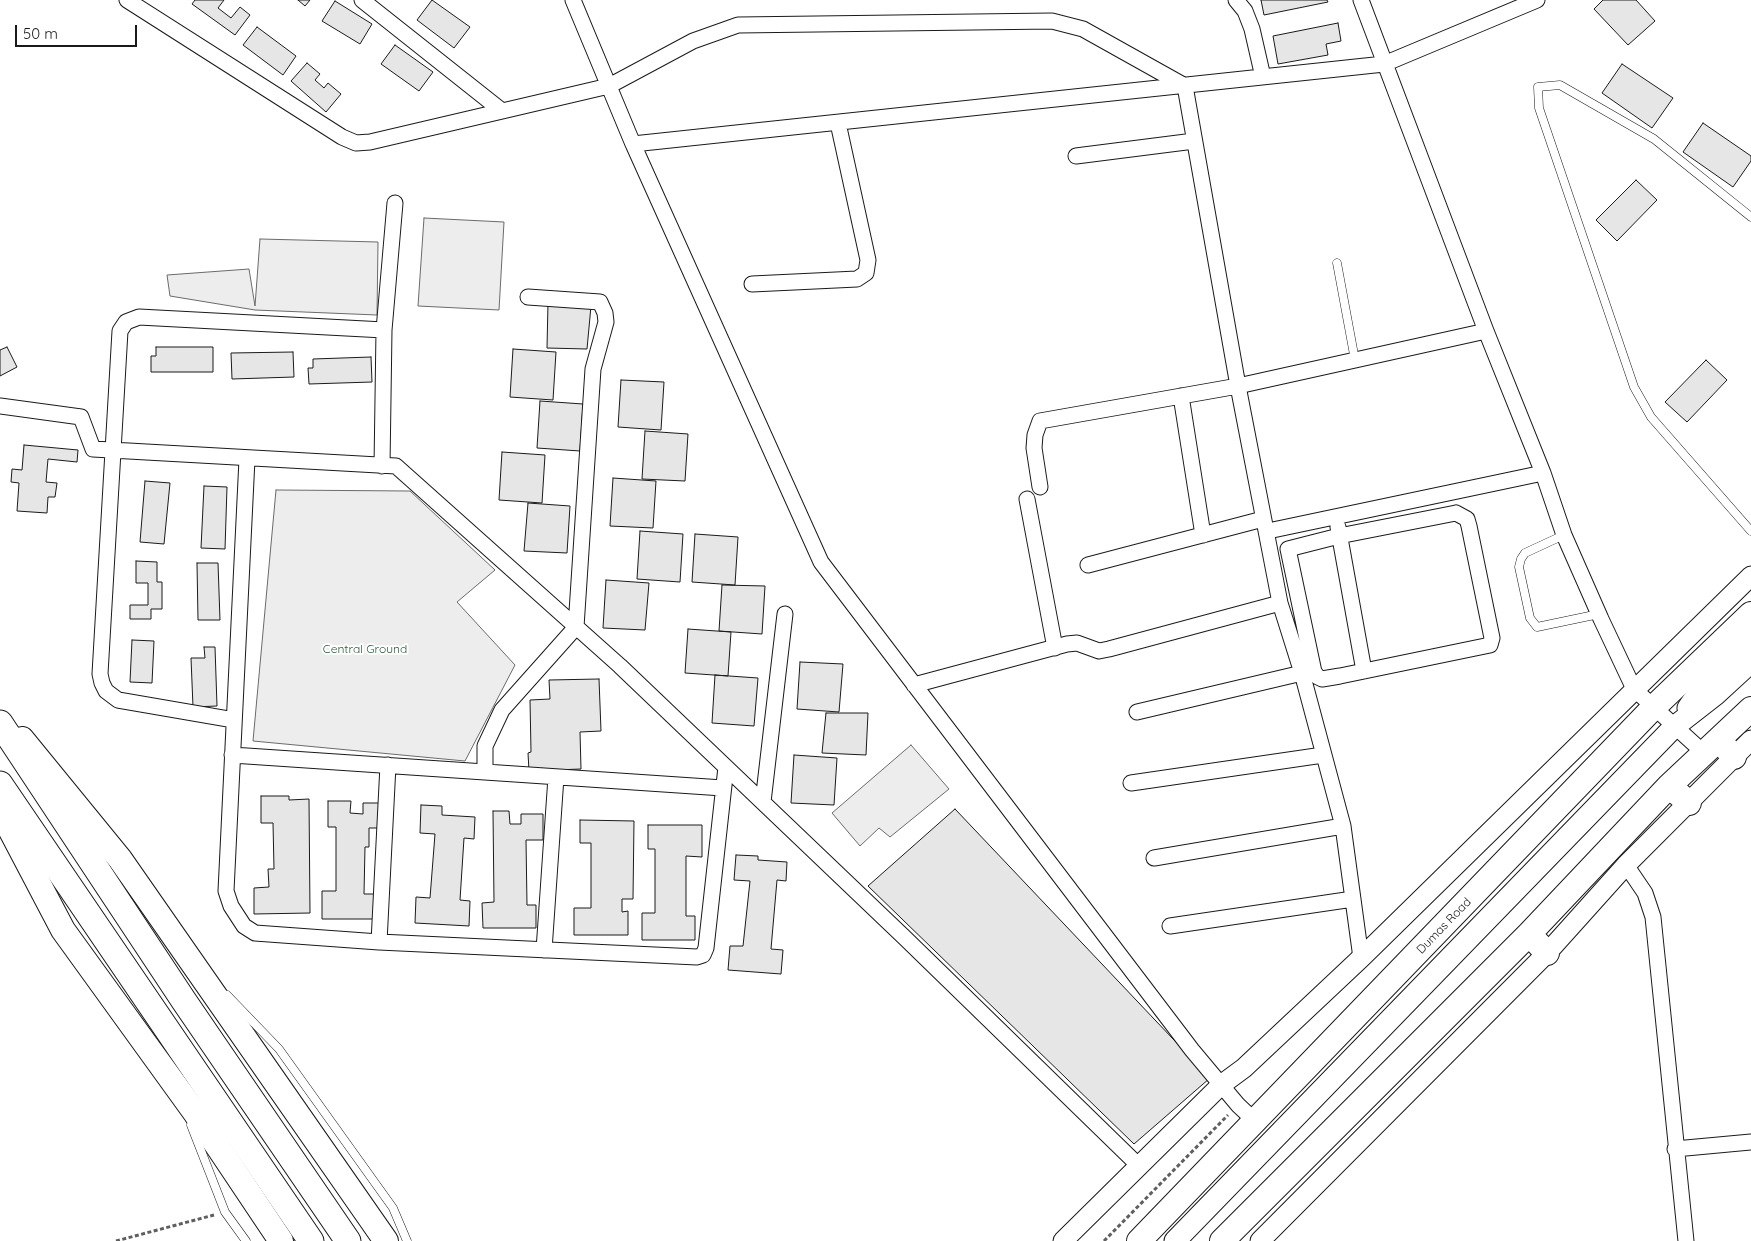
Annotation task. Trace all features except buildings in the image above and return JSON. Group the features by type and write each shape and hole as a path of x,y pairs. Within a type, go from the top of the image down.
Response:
{"highway":[{"path":"0,723 184,1001 348,1241"},
{"path":"0,784 153,1012 311,1241"}],"main road":[{"name":"Dumas Road","path":"1139,1241 1256,1122 1653,708 1751,614"},
{"path":"1175,1241 1674,727 1704,685 1751,640"},
{"path":"1674,727 1715,696 1751,662"},
{"path":"1222,1241 1529,934 1669,786 1719,750 1751,709"},
{"path":"0,713 120,859 386,1241"},
{"path":"1669,786 1689,803"},
{"path":"0,810 63,930 177,1088 281,1241"},
{"path":"1529,934 1547,953"}],"street":[{"path":"127,0 342,137 356,143 370,142 609,86 693,41 738,25 1052,21 1083,29 1185,86"},
{"path":"362,0 502,111"},
{"path":"572,0 633,144 821,562 1221,1085 1256,1122"},
{"path":"1236,0 1245,10 1252,29 1264,77"},
{"path":"1361,0 1486,331 1543,473 1564,535 1634,689 1674,727 1719,750"},
{"path":"633,144 1384,64 1537,0"},
{"path":"1185,86 1238,386 1280,603 1302,673 1343,826 1361,958"},
{"path":"752,284 857,279 866,273 868,260 838,123"},
{"path":"1076,156 1194,141"},
{"path":"382,466 384,330 396,204"},
{"path":"485,772 485,746 502,710 576,627 593,369 606,322 605,313 600,302 528,297"},
{"path":"234,720 118,700 106,691 102,683 100,674 120,331 131,318 139,317 384,330"},
{"path":"1040,487 1034,448 1035,435 1040,421 1238,386 1486,331"},
{"path":"1181,396 1203,535"},
{"path":"0,406 81,417 93,449 396,466 576,627 726,767 1138,1165"},
{"path":"247,459 226,891 231,906 244,926 255,934 544,950 697,957 704,955 722,788 726,767"},
{"path":"1088,565 1203,535 1265,525 1336,517 1543,473"},
{"path":"1457,491 1462,515"},
{"path":"1027,499 1055,648"},
{"path":"1444,514 1462,515 1467,519 1469,526 1492,642 1485,647 1322,678 1314,672 1288,552 1292,547 1339,536 1444,514"},
{"path":"1336,517 1364,671"},
{"path":"1063,1241 1221,1085 1244,1068 1361,958 1751,576"},
{"path":"914,685 1077,643 1094,650 1109,649 1280,603"},
{"path":"762,802 784,614"},
{"path":"1137,712 1302,673"},
{"path":"1260,1241 1547,953 1626,865 1689,803 1719,750 1751,740"},
{"path":"232,755 722,788"},
{"path":"1131,784 1323,755"},
{"path":"379,942 388,765"},
{"path":"544,950 556,777"},
{"path":"1154,858 1343,826"},
{"path":"1626,865 1645,893 1652,917 1686,1241"},
{"path":"1170,926 1354,899"},
{"path":"1675,1149 1751,1142"}],"lane":[{"path":"1751,217 1654,139 1560,85 1538,86 1539,108 1634,387 1651,417 1751,530"},
{"path":"1337,264 1355,360"},
{"path":"1564,535 1525,553 1521,559 1519,567 1530,618 1537,627 1599,614"},
{"path":"184,953 272,1039 393,1208 407,1241"},
{"path":"177,1088 225,1212 246,1241"}],"path":[{"path":"1104,1241 1221,1122"},
{"path":"116,1241 225,1212"}],"shaded area":[{"path":"424,218 504,222 499,310 418,306"},
{"path":"260,239 378,242 377,315 255,310 170,296 167,275 249,269 255,306"},
{"name":"Central Ground","path":"276,490 410,491 495,570 457,602 515,665 465,761 253,741"},
{"path":"911,745 949,789 890,837 879,828 860,846 832,813"}]}
